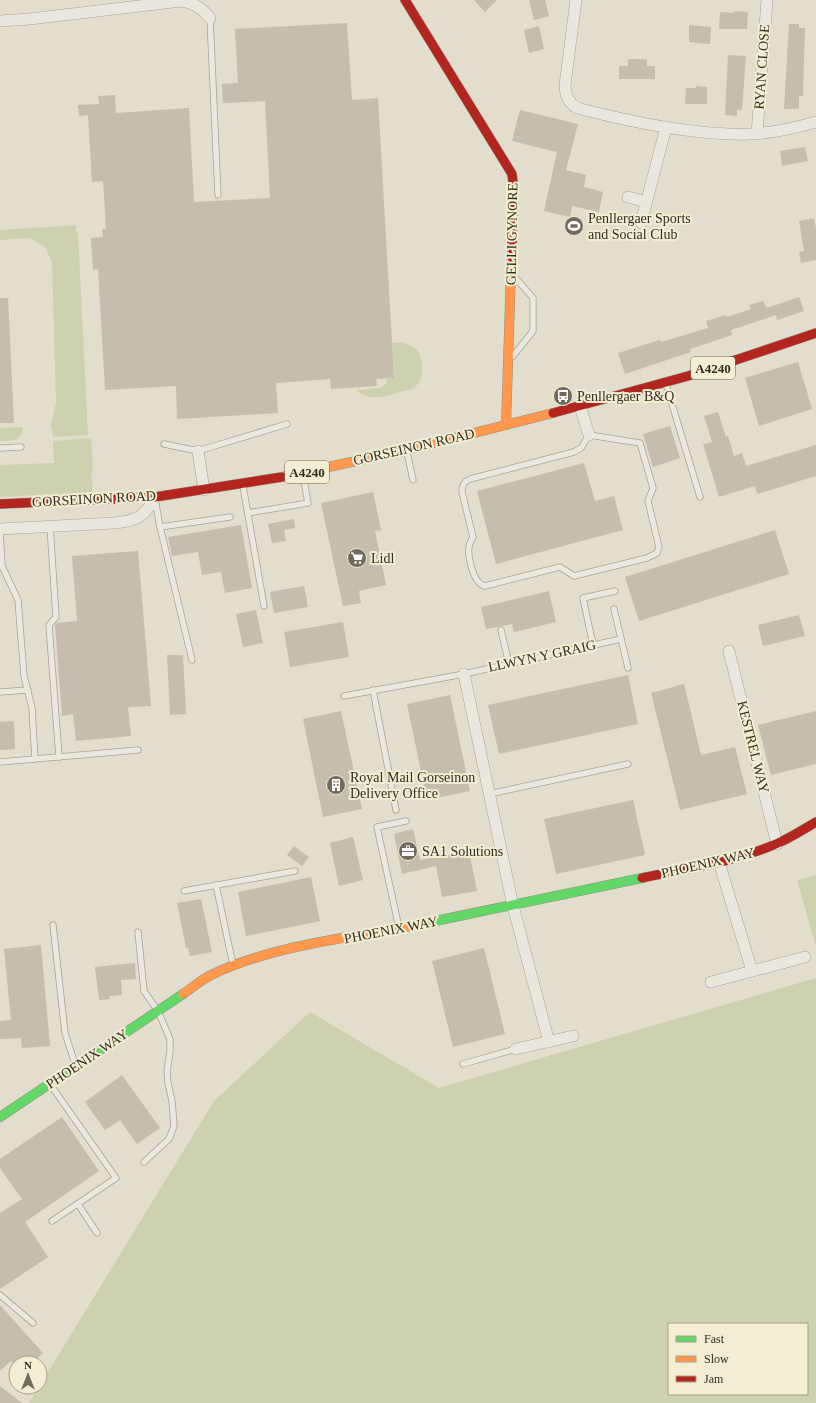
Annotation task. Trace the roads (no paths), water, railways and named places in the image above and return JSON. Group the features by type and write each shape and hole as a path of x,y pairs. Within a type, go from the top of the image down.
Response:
{"street":[{"name":"GELLI GYNORE","path":"405,0 512,174 514,190 506,426"},
{"path":"576,0 565,85 566,94 569,100 577,108 666,127 722,133 756,134 779,131 816,122"},
{"name":"RYAN CLOSE","path":"756,134 766,0"},
{"path":"0,21 30,19 181,1 190,2 202,8 210,18"},
{"path":"641,223 666,127"},
{"path":"628,197 646,202"},
{"name":"GORSEINON ROAD","path":"0,504 155,497 302,473 407,450 580,406 665,382 816,333"},
{"path":"580,406 589,435"},
{"path":"198,452 204,490"},
{"path":"0,529 132,521 151,506 155,497"},
{"name":"KESTREL WAY","path":"729,651 777,844"},
{"path":"464,674 513,906 549,1042"},
{"name":"PHOENIX WAY","path":"0,1117 209,976 233,966 262,956 513,906 752,854 803,831 816,822"},
{"path":"719,862 752,971"},
{"path":"711,982 805,957"},
{"path":"516,1049 573,1036"}],"lane":[{"path":"210,18 218,195"},
{"path":"509,361 533,331 533,298 512,272"},
{"path":"665,382 700,497"},
{"path":"164,444 198,452 287,424"},
{"path":"589,435 640,443 653,488 648,501 659,547 657,552 648,558 574,576 560,567 485,586 482,585 475,578 470,560 470,544 473,536 462,492 464,482 470,479 574,452 581,448 589,435"},
{"path":"0,448 21,447"},
{"path":"407,450 413,480"},
{"path":"248,513 308,503 302,473"},
{"path":"242,484 264,606"},
{"path":"155,497 160,527 192,660"},
{"path":"160,527 230,517"},
{"path":"50,526 56,617 49,625 59,757"},
{"path":"0,529 2,566 18,600 24,676 32,708 35,759"},
{"path":"593,645 584,598 614,591"},
{"path":"614,609 628,668"},
{"path":"501,630 509,664"},
{"name":"LLWYN Y GRAIG","path":"344,696 464,674 621,639"},
{"path":"0,692 28,690"},
{"path":"373,690 396,810"},
{"path":"0,762 138,750"},
{"path":"489,794 628,764"},
{"path":"399,928 377,826 406,821"},
{"path":"184,891 295,871"},
{"path":"216,885 233,966"},
{"path":"53,925 64,1032 76,1066"},
{"path":"138,932 144,991 158,1011 170,1039 170,1052 167,1071 174,1126 169,1139 144,1162"},
{"path":"463,1064 516,1049"},
{"path":"50,1083 116,1178 52,1221"},
{"path":"78,1204 97,1234"},
{"path":"0,1295 33,1323"}],"place":[{"name":"Penllergaer Sports and Social Club","path":"574,226"},
{"name":"Penllergaer B&Q","path":"563,396"},
{"name":"Lidl","path":"357,558"},
{"name":"Royal Mail Gorseinon Delivery Office","path":"336,785"},
{"name":"SA1 Solutions","path":"408,851"}]}
